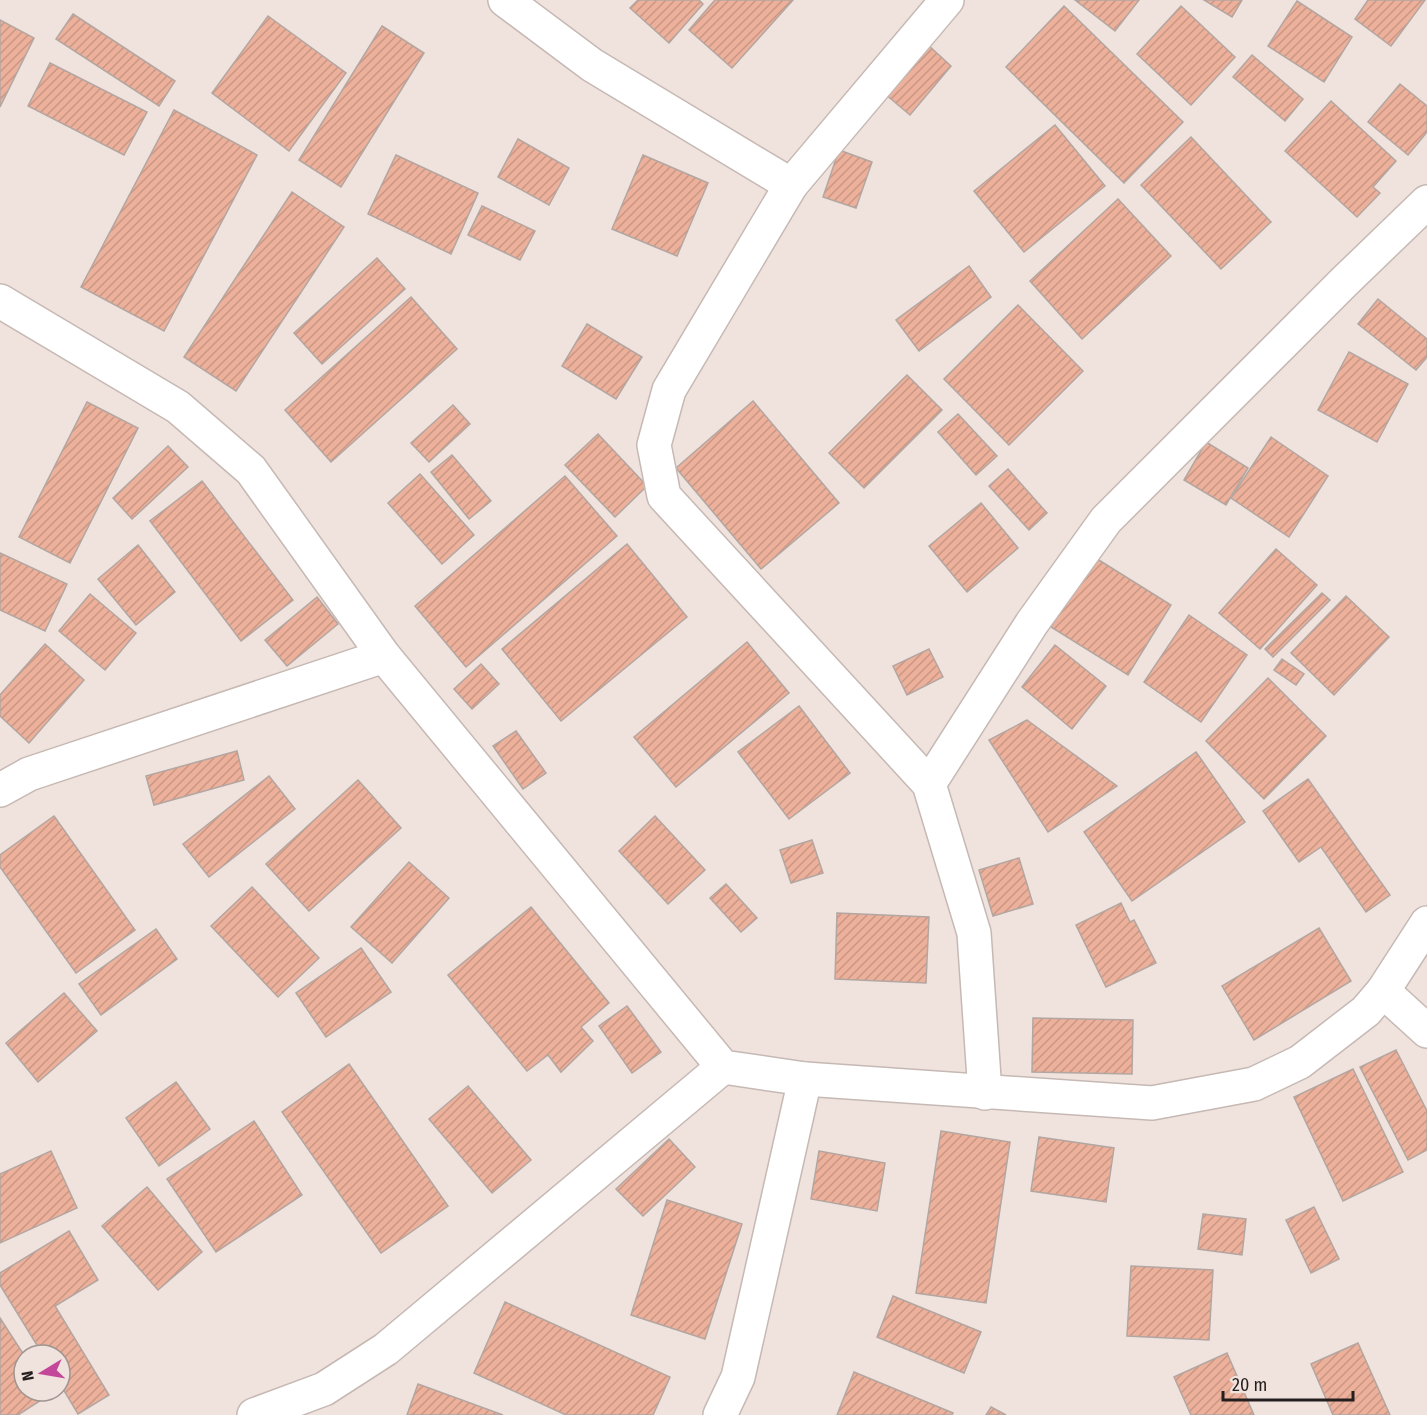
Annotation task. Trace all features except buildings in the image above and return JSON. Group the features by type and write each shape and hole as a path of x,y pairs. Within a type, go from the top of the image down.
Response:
{"street":[{"path":"505,0 592,65 791,185"},
{"path":"947,0 791,185 669,390 654,445 664,496 929,784 974,933 985,1093"},
{"path":"929,784 1032,623 1106,520 1427,202"},
{"path":"0,301 178,407 251,470 384,656 723,1067 805,1079 1152,1103 1254,1084 1300,1062 1366,1011 1383,991 1427,923"},
{"path":"0,790 29,774 384,656"},
{"path":"1383,991 1427,1031"},
{"path":"254,1415 324,1389 386,1349 723,1067"},
{"path":"720,1415 738,1377 805,1079"}]}
